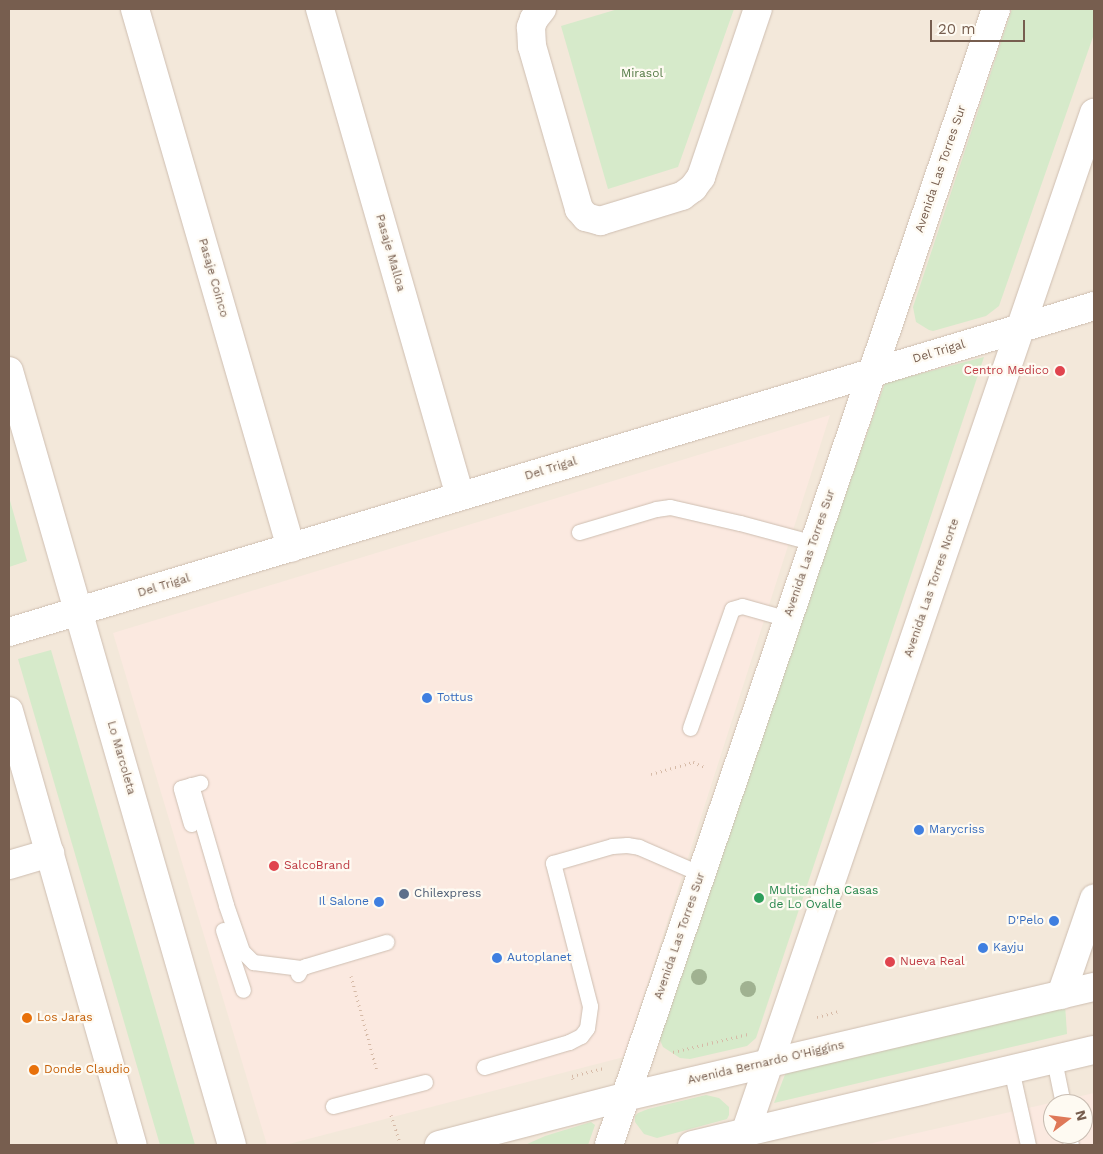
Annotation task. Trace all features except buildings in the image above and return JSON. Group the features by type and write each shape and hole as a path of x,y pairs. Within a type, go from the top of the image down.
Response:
{"street":[{"name":"Pasaje Coinco","path":"135,9 291,548"},
{"name":"Pasaje Malloa","path":"320,9 460,496"},
{"path":"533,12 530,36 532,46 577,204 586,217 600,221 682,196 693,188 701,177 758,9"},
{"name":"Avenida Las Torres Sur","path":"609,1145 996,9"},
{"name":"Avenida Las Torres Norte","path":"744,1139 1094,112"},
{"name":"Del Trigal","path":"9,632 1094,306"},
{"name":"Lo Marcoleta","path":"9,371 232,1145"},
{"path":"9,712 134,1145"},
{"path":"9,865 50,853"},
{"path":"1062,995 1094,899"},
{"name":"Avenida Bernardo O'Higgins","path":"439,1145 769,1062 1094,987"},
{"path":"692,1145 744,1139 1011,1069 1094,1050"}],"lane":[{"path":"579,532 656,509 670,507 740,522 814,543"},
{"path":"690,728 732,609 742,606 788,619"},
{"path":"243,990 216,906 191,785 226,905 242,951 253,962 299,971 386,942"},
{"path":"484,1067 569,1042 581,1036 587,1028 590,1006 553,863 598,849 627,845 639,847 701,874"},
{"path":"1054,1060 1061,1094"},
{"path":"1011,1069 1028,1145"},
{"path":"332,1106 425,1082"}],"path":[{"path":"651,774 693,762 734,777"},
{"path":"346,954 384,1093 401,1145"},
{"path":"572,1076 840,1011"}],"shaded area":[{"path":"9,9 1094,9 1094,1145 9,1145"},
{"path":"830,415 624,1057 285,1145 267,1145 113,633"},
{"path":"1094,1093 1094,1145 864,1145 1043,1105 1043,1144 1093,1144 1093,1094 1090,1094"}],"green space":[{"name":"Mirasol","path":"618,9 734,9 678,167 608,189 561,26"},
{"path":"1012,9 1094,9 1094,34 999,306 986,316 933,331 929,330 916,322 913,307"},
{"path":"984,357 756,1038 747,1046 690,1059 680,1058 663,1047 659,1038 659,1022 885,383"},
{"path":"9,497 27,561 9,567"},
{"path":"51,650 195,1145 160,1145 18,659"},
{"path":"1065,1004 1067,1034 774,1103 786,1072"},
{"path":"706,1095 719,1098 729,1107 727,1119 657,1138 644,1134 635,1122 635,1116 638,1113 648,1109"},
{"path":"591,1122 595,1125 588,1145 525,1145 545,1136"}],"place":[{"name":"Centro Medico","path":"1060,371"},
{"name":"Tottus","path":"427,698"},
{"name":"Marycriss","path":"919,830"},
{"name":"SalcoBrand","path":"274,866"},
{"name":"Chilexpress","path":"404,894"},
{"name":"Multicancha Casas de Lo Ovalle","path":"759,898"},
{"name":"Il Salone","path":"379,902"},
{"name":"D'Pelo","path":"1054,921"},
{"name":"Kayju","path":"983,948"},
{"name":"Autoplanet","path":"497,958"},
{"name":"Nueva Real","path":"890,962"},
{"name":"Los Jaras","path":"27,1018"},
{"name":"Donde Claudio","path":"34,1070"}]}
